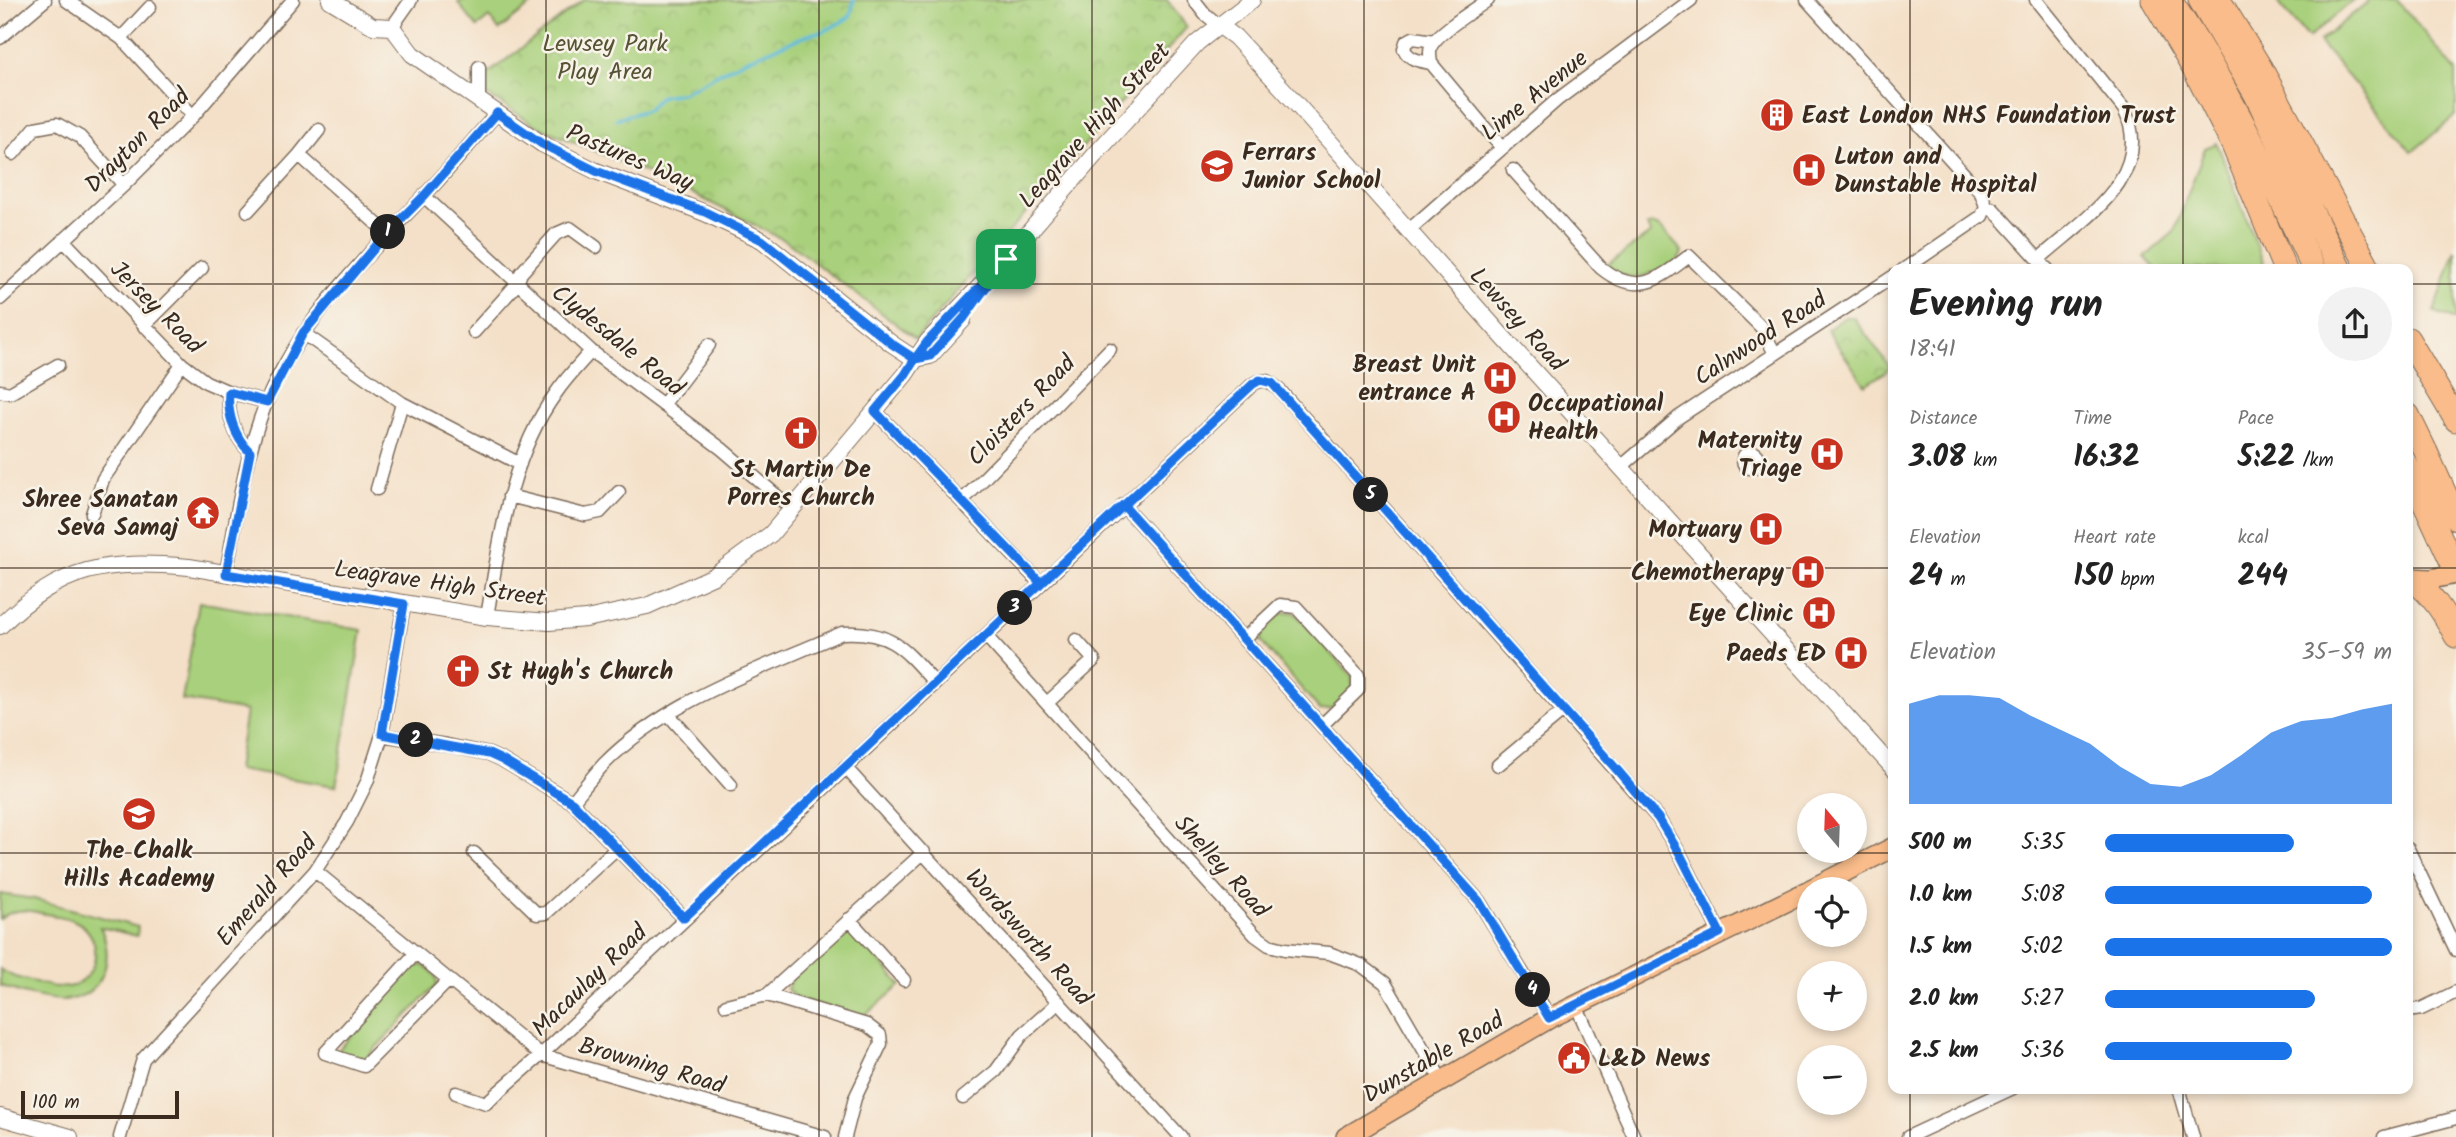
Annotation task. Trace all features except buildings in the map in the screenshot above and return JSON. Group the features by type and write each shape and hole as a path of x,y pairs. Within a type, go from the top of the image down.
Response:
{"highway":[{"path":"2153,0 2234,145 2283,264"},
{"path":"2170,0 2235,106 2311,264"},
{"path":"2200,0 2256,95 2337,264"},
{"path":"2219,0 2266,78 2367,264"},
{"path":"2413,347 2456,420"},
{"path":"2413,425 2456,518"},
{"path":"2413,472 2443,493 2454,566"},
{"path":"2413,580 2427,590 2438,604 2456,636"}],"main road":[{"path":"2413,488 2443,493"},
{"path":"2413,578 2431,579 2454,566"},
{"name":"Dunstable Road","path":"1834,877 1888,850"},
{"path":"1861,877 1888,864"},
{"name":"Dunstable Road","path":"1346,1137 1549,1018 1797,895"},
{"name":"Dunstable Road","path":"1371,1137 1581,1016 1797,909"}],"street":[{"path":"0,38 45,0"},
{"path":"66,0 121,38 193,116"},
{"name":"Drayton Road","path":"0,299 124,185 193,116 293,0"},
{"path":"330,0 373,26 392,27 411,0"},
{"path":"1194,0 1205,14 1220,26"},
{"name":"Leagrave High Street","path":"0,626 47,588 79,572 104,566 161,565 487,617 549,622 586,619 647,607 714,576 771,534 905,375 928,341 1006,259 1100,149 1197,43 1252,0"},
{"path":"1488,0 1435,41 1430,47 1431,62 1501,147"},
{"name":"Lime Avenue","path":"1409,230 1557,100 1690,0"},
{"path":"1807,0 1981,193 1986,206 1982,216 1912,264"},
{"path":"2036,0 2124,109 2131,122 2133,135 2130,160 2115,190 2039,259"},
{"path":"121,38 150,7"},
{"name":"Lewsey Road","path":"1220,26 1276,81 1888,762"},
{"name":"Pastures Way","path":"392,27 412,54 542,144 596,171 705,212 762,240 892,344 915,359"},
{"path":"1431,62 1414,59 1407,55 1404,49 1406,42 1413,38 1435,41"},
{"path":"479,67 479,101"},
{"path":"226,574 250,452 267,402 303,333 387,233 424,196 497,113"},
{"path":"13,154 35,128 57,124 80,137 124,185"},
{"path":"248,211 319,131"},
{"path":"299,155 387,233"},
{"path":"1513,170 1611,276 1643,284 1656,280 1689,256 1762,328 1775,354"},
{"name":"Clydesdale Road","path":"424,196 591,351 722,449 792,509"},
{"path":"1986,206 1993,209 2044,264"},
{"path":"474,332 517,284 521,273 556,234 569,228 596,247"},
{"name":"Jersey Road","path":"63,240 182,364 206,382 229,392 267,402"},
{"path":"144,326 202,268"},
{"name":"Calnwood Road","path":"1621,467 1679,417 1888,280"},
{"path":"303,333 402,402 520,464"},
{"path":"663,405 709,345"},
{"name":"Cloisters Road","path":"962,500 1110,349"},
{"path":"487,617 509,496 520,464 535,428 556,392 591,351"},
{"path":"92,514 103,479 182,364"},
{"path":"0,391 10,393 58,365"},
{"name":"Macaulay Road","path":"456,1093 486,1103 541,1055 1253,384 1266,380 1281,392 1563,711"},
{"path":"229,392 227,408 241,444 250,452"},
{"path":"377,489 402,402"},
{"path":"875,411 1041,583"},
{"path":"509,496 585,514 600,512 619,492"},
{"path":"1123,505 1479,901 1549,1018"},
{"name":"Emerald Road","path":"120,1137 143,1059 315,871 347,822 367,782 382,734 404,604"},
{"path":"1245,638 1280,605 1296,607 1357,675 1358,690 1322,725"},
{"path":"572,802 604,764 635,738 669,715 695,699 842,633 864,631 886,638 899,646 935,683"},
{"name":"Shelley Road","path":"986,636 1255,935 1269,945 1329,953 1362,965 1385,983 1442,1081"},
{"path":"1047,704 1094,660 1076,640"},
{"path":"1498,765 1563,711 1658,818 1680,854 1720,933"},
{"path":"669,715 731,785"},
{"path":"382,734 489,754 572,802 684,918"},
{"name":"Wordsworth Road","path":"845,767 1181,1137"},
{"path":"474,853 537,914 546,914 617,848"},
{"path":"726,1005 767,995 924,852"},
{"path":"2413,860 2456,950"},
{"name":"Browning Road","path":"315,871 541,1055 825,1137"},
{"path":"849,919 904,980"},
{"path":"325,1053 416,953"},
{"path":"310,1050 364,1066 449,979"},
{"path":"2413,1010 2456,992"},
{"path":"767,995 867,1025 880,1035 881,1044 855,1098 845,1137"},
{"path":"963,1098 996,1071 1022,1035 1059,1002"},
{"path":"1581,1016 1634,1137"},
{"path":"1908,1137 2000,1094"},
{"path":"2181,1094 2193,1137"},
{"path":"0,1117 70,1137"},
{"path":"2385,1137 2407,1134 2456,1118"}],"green space":[{"path":"462,0 536,1 499,30 489,17 477,27 458,3"},
{"name":"Lewsey Park Play Area","path":"584,0 1167,0 1187,27 916,339 786,241 678,186 541,128 472,86"},
{"path":"2276,0 2354,0 2308,38"},
{"path":"2370,0 2397,0 2456,71 2456,115 2412,152 2319,42"},
{"path":"2217,143 2264,264 2151,264 2145,257 2174,232 2205,148"},
{"path":"1651,224 1660,227 1680,249 1682,253 1677,262 1641,277 1625,276 1607,265 1651,233 1647,226"},
{"path":"2456,250 2456,320 2434,312"},
{"path":"1845,317 1853,317 1888,364 1888,370 1865,385 1827,330"},
{"path":"199,602 362,630 336,786 237,770 246,711 182,700"},
{"path":"1294,612 1352,676 1353,688 1332,708 1320,710 1261,642 1262,631 1281,613"},
{"path":"0,894 34,899 138,927 137,936 100,927 107,951 103,974 97,984 77,998 57,1000 14,990 0,985 0,969 8,974 49,986 72,986 89,974 95,956 94,946 85,928 66,918 22,911 0,919"},
{"path":"854,931 901,985 862,1018 795,998 787,989 791,979 840,933"},
{"path":"424,965 436,976 437,985 363,1061 340,1055 339,1049 414,966"}],"waterway":[{"path":"616,119 647,110 661,96 682,93 743,61 810,34 825,31 850,17 854,0"}],"place":[{"name":"East London NHS Foundation Trust","path":"1777,115"},
{"name":"Ferrars Junior School","path":"1217,166"},
{"name":"Luton and Dunstable Hospital","path":"1809,170"},
{"name":"Breast Unit entrance A","path":"1500,378"},
{"name":"Occupational Health","path":"1504,417"},
{"name":"St Martin De Porres Church","path":"801,433"},
{"name":"Maternity Triage","path":"1827,454"},
{"name":"Shree Sanatan Seva Samaj","path":"203,513"},
{"name":"Mortuary","path":"1766,529"},
{"name":"Chemotherapy","path":"1808,572"},
{"name":"Eye Clinic","path":"1819,613"},
{"name":"Paeds ED","path":"1851,653"},
{"name":"St Hugh's Church","path":"463,671"},
{"name":"The Chalk Hills Academy","path":"139,814"},
{"name":"L&D News","path":"1574,1058"}],"route":[{"path":"1006,259 928,341 915,359 892,344 762,240 705,212 596,171 542,144 497,113 424,196 387,233 303,333 267,402 229,392 227,408 241,444 250,452 226,574 404,604 382,734 489,754 572,802 684,918 986,636 1123,505 1479,901 1549,1018 1720,933 1680,854 1658,818 1272,383 1260,380 1253,384 1231,406 1123,505 1041,583 875,411 915,359 930,356 962,321 1006,259"}]}
